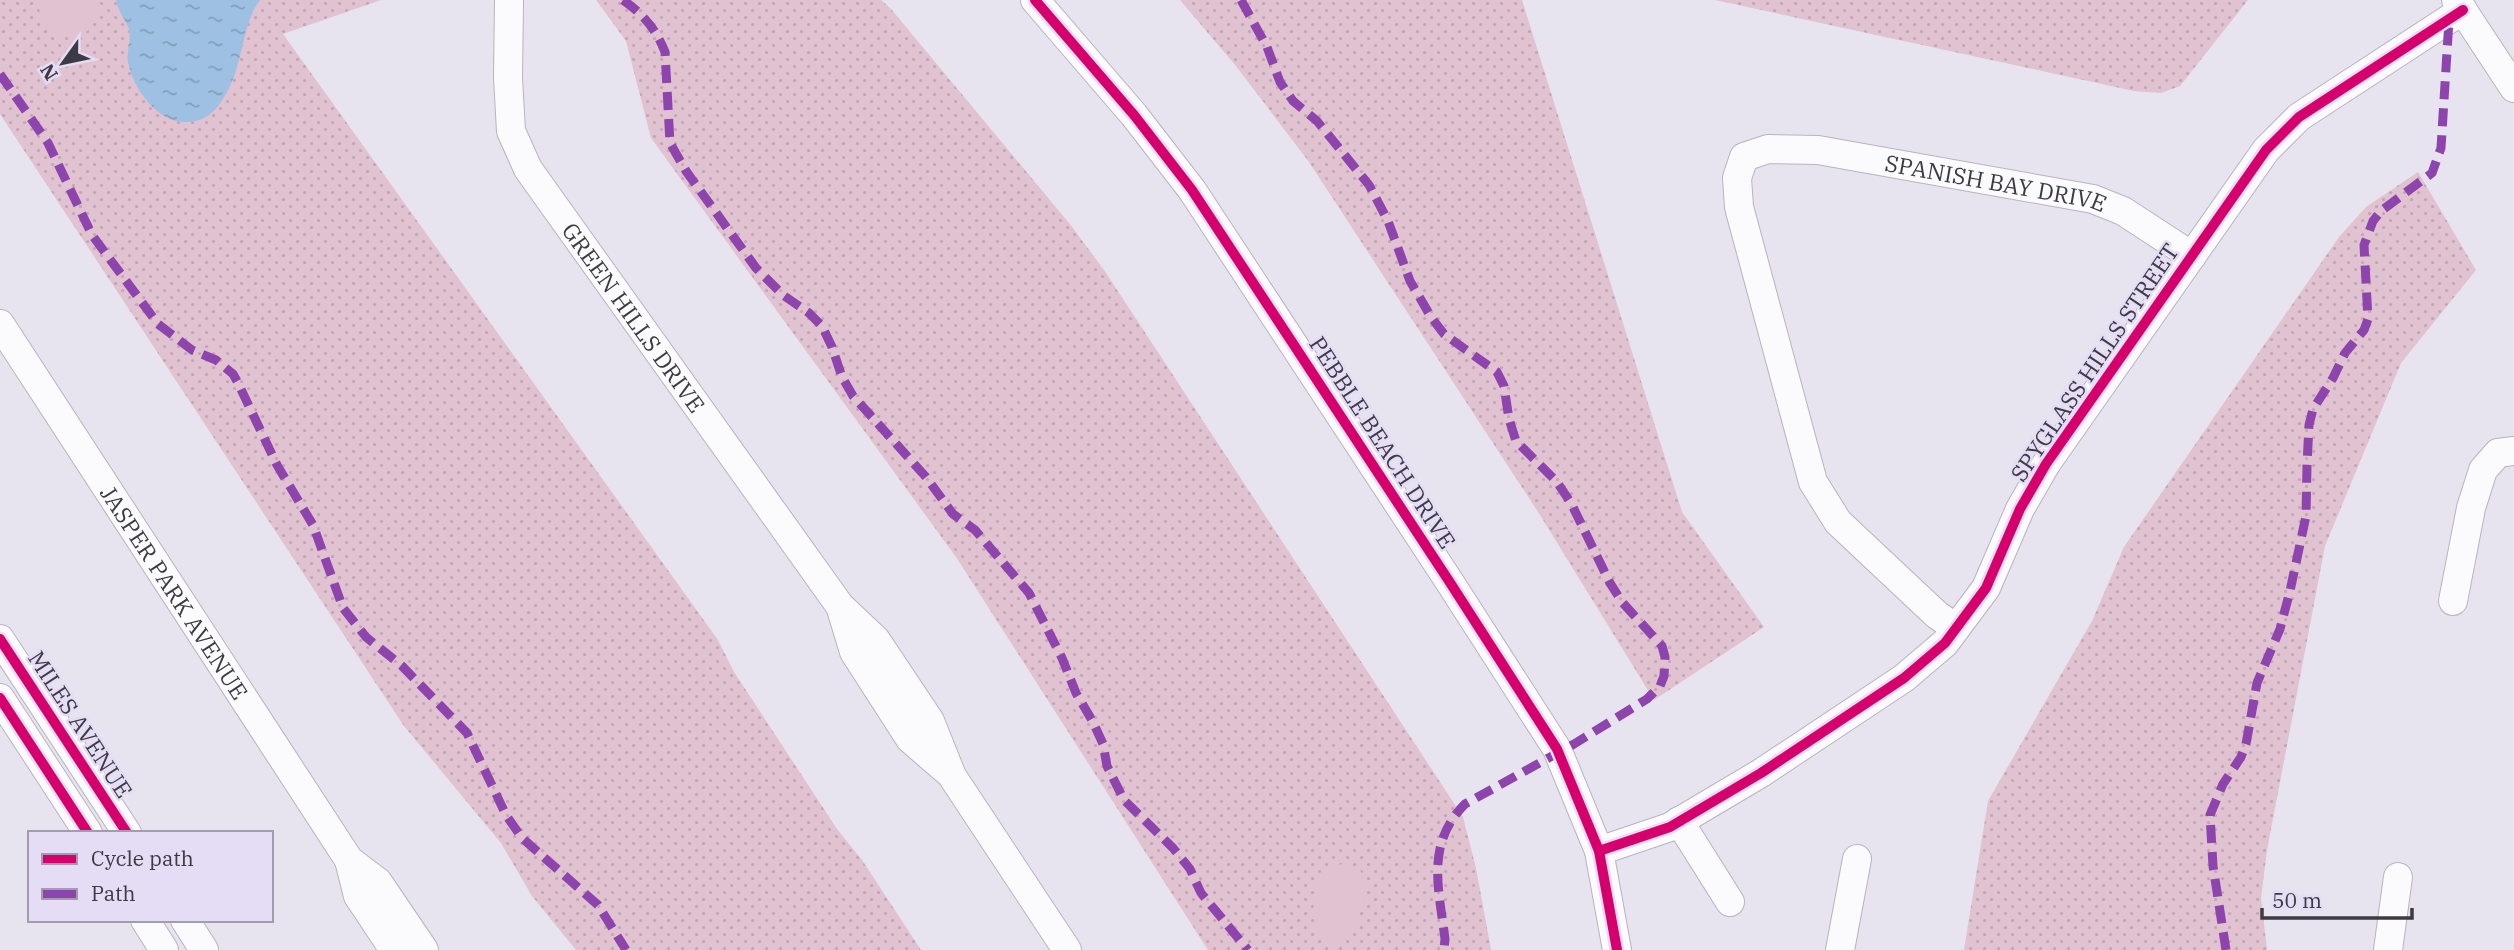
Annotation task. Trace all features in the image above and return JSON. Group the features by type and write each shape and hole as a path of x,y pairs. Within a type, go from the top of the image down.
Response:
{"street":[{"name":"GREEN HILLS DRIVE","path":"509,0 508,78 511,131 528,169 840,606 876,640 930,721 952,776 1067,950"},
{"name":"PEBBLE BEACH DRIVE","path":"1035,0 1134,115 1192,190 1557,748 1599,851 1617,950"},
{"name":"SPYGLASS HILLS STREET","path":"1599,851 1670,827 1761,773 1904,678 1945,643 1986,588 2020,509 2046,464 2266,150 2299,117 2460,5"},
{"path":"2460,5 2514,88"},
{"name":"SPANISH BAY DRIVE","path":"1956,628 1937,614 1838,522 1813,482 1739,207 1737,178 1744,157 1768,149 1818,150 2093,199 2123,211 2192,256"},
{"name":"JASPER PARK AVENUE","path":"0,324 349,860 358,896 394,950"},
{"path":"2453,601 2471,508 2483,470 2498,453 2514,452"},
{"name":"MILES AVENUE","path":"0,639 126,831"},
{"path":"0,698 87,831"},
{"path":"1679,821 1730,902"},
{"path":"1840,950 1857,859"},
{"name":"JASPER PARK AVENUE","path":"349,860 378,882 424,950"},
{"path":"2388,950 2398,877"},
{"path":"146,922 164,950"},
{"path":"186,922 204,950"}],"shaded area":[{"path":"0,0 381,0 283,34 718,640 734,672 837,829 862,860 921,950 576,950 532,896 501,843 404,726 0,114"},
{"path":"39,0 95,0 96,16 90,28 81,35 58,35 48,28 41,16"},
{"path":"596,0 881,0 891,9 1069,223 1104,270 1463,817 1476,868 1491,950 1208,950 956,557 651,138 626,41"},
{"path":"1180,0 1522,0 1682,512 1764,627 1654,700 1540,515 1309,162 1236,66"},
{"path":"1715,0 2248,0 2180,86 2161,93 2134,91"},
{"path":"2418,172 2476,270 2401,363 2325,546 2267,850 2261,898 2267,950 1964,950 1988,801 2092,621 2124,547 2339,237 2366,207"},
{"path":"1342,864 1359,870 1366,887 1357,924 1348,938 1335,945 1319,936 1315,927 1314,892 1321,872 1328,867"}],"water":[{"path":"116,0 260,0 250,19 230,86 214,111 196,121 177,121 157,111 149,103 131,72 128,58 129,29"}],"marked path":[{"path":"623,0 648,23 665,52 670,143 686,171 756,268 783,295 822,326 842,377 853,396 926,477 953,514 975,530 1029,593 1062,658 1076,693 1093,722 1103,744 1107,766 1124,800 1173,848 1190,869 1201,893 1248,950"},
{"path":"1241,0 1267,47 1280,82 1293,101 1317,121 1369,185 1388,221 1410,281 1431,317 1444,334 1497,372 1504,386 1509,419 1516,441 1557,482 1571,503 1610,583 1622,602 1662,646 1665,657 1664,676 1660,686 1647,699 1574,744 1465,804 1452,819 1444,835 1438,868 1444,950"},
{"path":"2226,950 2213,866 2210,815 2223,784 2241,757 2246,744 2257,683 2280,629 2290,591 2306,516 2309,425 2313,409 2345,353 2364,330 2368,319 2364,245 2373,221 2381,211 2432,173 2441,148 2449,20"},
{"path":"0,74 48,143 92,235 158,324 192,350 216,360 233,374 277,465 313,525 343,608 366,637 402,666 467,733 506,815 522,838 598,905 626,950"}],"cycle path":[{"path":"1035,0 1134,115 1192,190 1557,749 1599,851 1617,950"},
{"path":"1599,851 1670,827 1761,773 1904,678 1945,643 1986,588 2020,509 2046,464 2266,150 2299,117 2463,10"},
{"path":"0,639 126,831"},
{"path":"0,698 87,831"}]}
